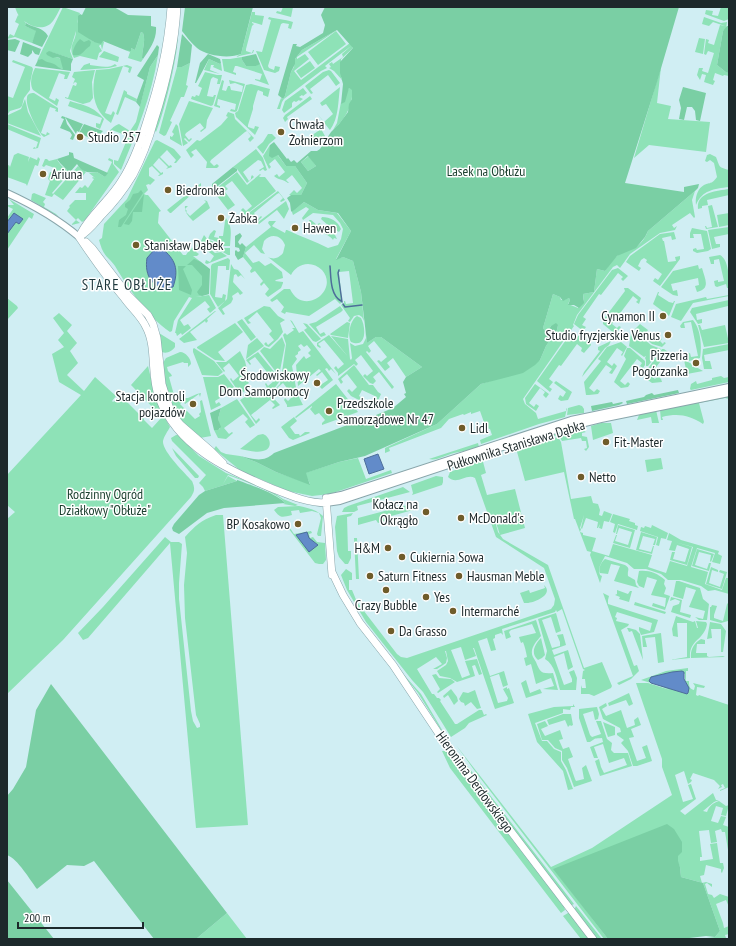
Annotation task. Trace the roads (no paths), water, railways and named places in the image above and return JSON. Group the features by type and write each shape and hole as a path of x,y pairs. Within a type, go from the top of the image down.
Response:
{"main road":[{"path":"79,237 85,226 111,196 122,180 135,154 161,77 171,7"},
{"path":"79,237 87,232 117,198 139,162 150,134 166,83 177,7"},
{"name":"Pułkownika Stanisława Dąbka","path":"79,237 147,328 164,392 179,427 211,451 228,468 242,475 297,498 306,500 326,500"},
{"name":"Hieronima Derdowskiego","path":"326,500 333,584 338,595 351,614 360,623 393,666 472,781 593,939"}],"street":[{"name":"Pułkownika Stanisława Dąbka","path":"7,193 61,224 79,237"},
{"name":"Pułkownika Stanisława Dąbka","path":"690,398 729,387"},
{"name":"Pułkownika Stanisława Dąbka","path":"326,500 559,423 690,398 729,393"}],"water":[{"path":"14,213 23,219 19,224 16,222 7,234 7,222"},
{"path":"161,248 170,256 175,265 176,275 173,287 160,287 155,284 151,281 147,271 147,258 155,249"},
{"path":"378,454 384,469 369,474 364,459"},
{"path":"307,532 309,538 318,545 309,552 296,535"},
{"path":"682,671 684,672 684,679 689,688 687,694 651,683 649,681 651,677"}],"waterway":[{"path":"330,266 333,290 337,298 341,301"},
{"path":"339,270 338,273 342,302"},
{"path":"343,304 345,307 362,305"}],"place":[{"name":"Chwała Żołnierzom","path":"281,132"},
{"name":"Studio 257","path":"80,137"},
{"name":"Ariuna","path":"43,174"},
{"name":"Biedronka","path":"168,190"},
{"name":"Żabka","path":"221,218"},
{"name":"Hawen","path":"295,228"},
{"name":"Stanisław Dąbek","path":"136,245"},
{"name":"Cynamon II","path":"663,316"},
{"name":"Studio fryzjerskie Venus","path":"668,335"},
{"name":"Pizzeria Pogórzanka","path":"696,363"},
{"name":"Środowiskowy Dom Samopomocy","path":"317,383"},
{"name":"Stacja kontroli pojazdów","path":"193,404"},
{"name":"Przedszkole Samorządowe Nr 47","path":"329,411"},
{"name":"Lidl","path":"462,428"},
{"name":"Fit-Master","path":"606,442"},
{"name":"Netto","path":"581,477"},
{"name":"Kołacz na Okrągło","path":"426,512"},
{"name":"McDonald's","path":"461,518"},
{"name":"BP Kosakowo","path":"298,524"},
{"name":"H&M","path":"388,548"},
{"name":"Cukiernia Sowa","path":"402,557"},
{"name":"Saturn Fitness","path":"370,576"},
{"name":"Hausman Meble","path":"459,576"},
{"name":"Crazy Bubble","path":"386,590"},
{"name":"Yes","path":"426,597"},
{"name":"Intermarché","path":"453,611"},
{"name":"Da Grasso","path":"391,631"}],"district":[{"name":"STARE OBŁUŻE","path":"127,285"}],"park label":[{"name":"Lasek na Obłużu","path":"486,171"},
{"name":"Rodzinny Ogród Działkowy \"Obłuże\"","path":"105,502"}]}
